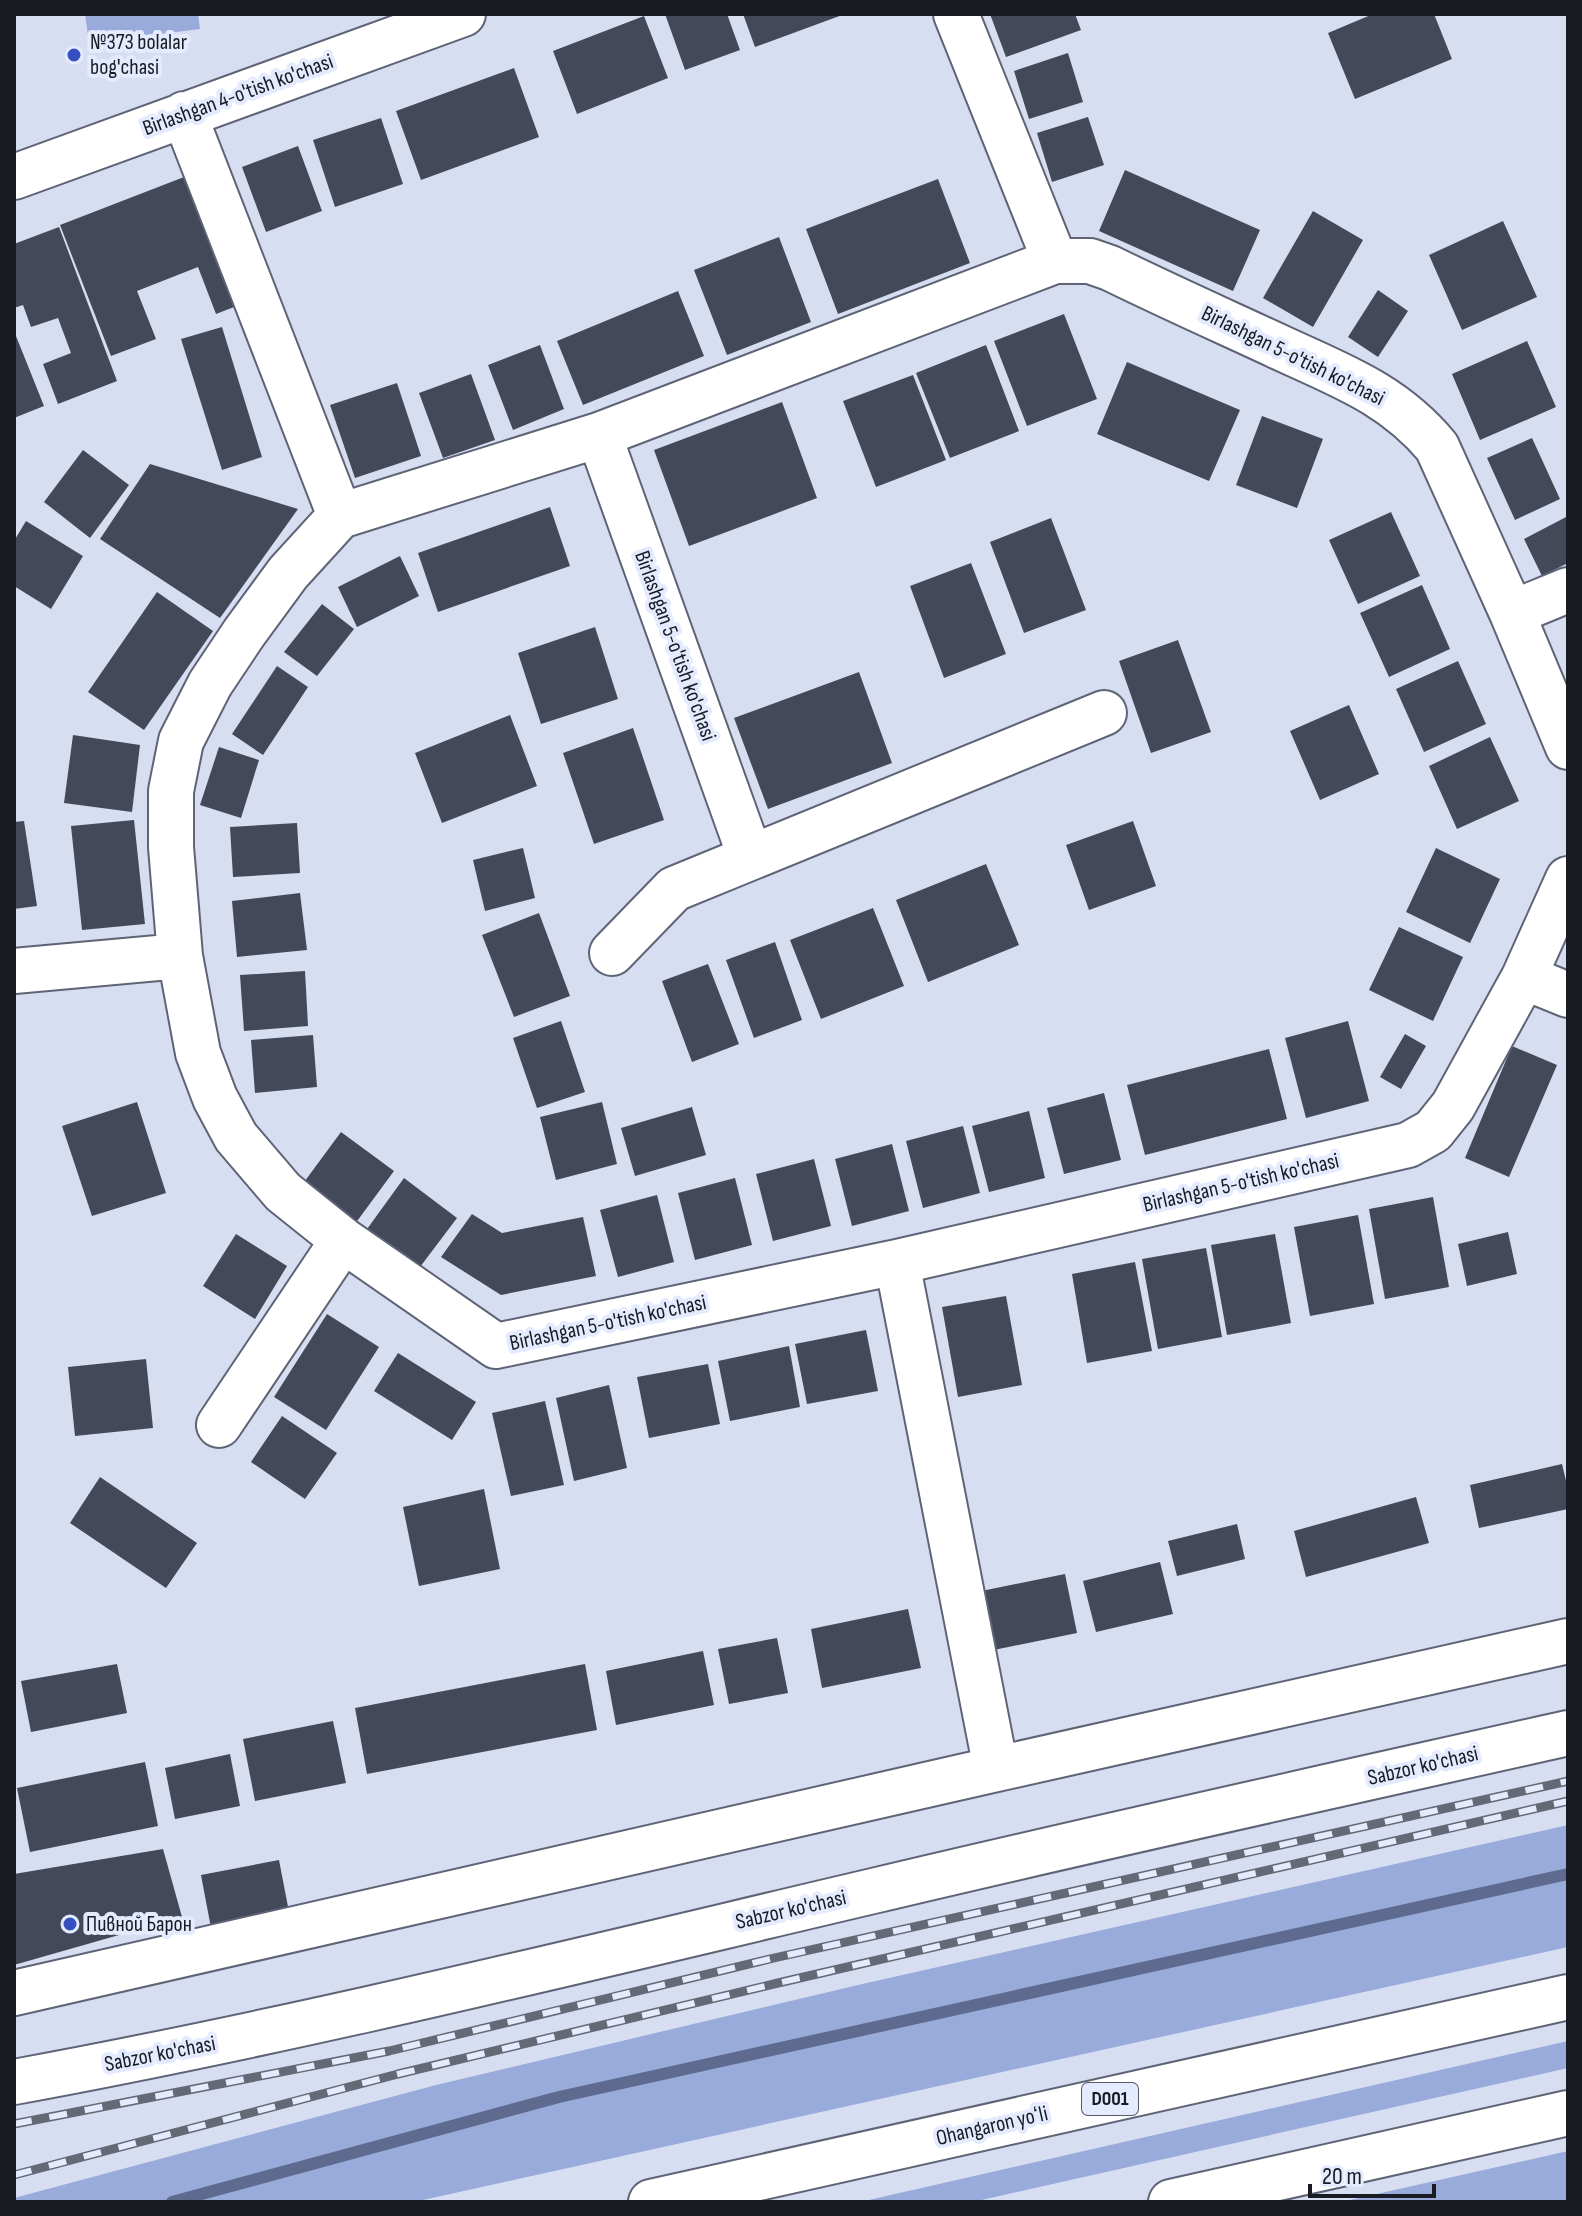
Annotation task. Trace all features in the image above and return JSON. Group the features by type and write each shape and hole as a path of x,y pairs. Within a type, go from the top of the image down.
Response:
{"main road":[{"name":"Birlashgan 4-o'tish ko'chasi","path":"14,177 463,14"},
{"path":"956,14 1055,261"},
{"path":"184,114 340,516"},
{"name":"Birlashgan 5-o'tish ko'chasi","path":"1568,747 1437,447 1403,412 1361,385 1110,268 1090,261 1055,261 599,435 340,516 288,573 210,684 181,741 171,805 171,847 180,956 198,1053 215,1098 236,1137 283,1192 343,1240 496,1346 897,1262 1408,1145 1433,1131 1453,1106 1524,977 1568,879"},
{"name":"Birlashgan 5-o'tish ko'chasi","path":"599,435 750,856"},
{"path":"1512,613 1568,590"},
{"path":"612,953 674,889 1104,713"},
{"path":"14,971 180,956"},
{"path":"1524,977 1568,995"},
{"path":"219,1425 343,1240"},
{"path":"897,1262 996,1769"},
{"path":"14,1993 1568,1641"},
{"name":"Sabzor ko'chasi","path":"14,2082 153,2057 380,2008 999,1861 1568,1733"},
{"name":"Ohangaron yoʻli","path":"651,2202 1568,1997"},
{"path":"1171,2202 1568,2113"}],"shaded area":[{"path":"85,14 198,14 200,29 89,43"},
{"path":"1568,1825 1568,1947 414,2202 14,2202 14,2198 436,2085 858,1985"},
{"path":"1568,2041 1568,2068 973,2202 860,2202"},
{"path":"1568,2151 1568,2202 1341,2202"}],"building":[{"path":"665,14 727,14 740,50 685,70"},
{"path":"743,14 845,14 755,47"},
{"path":"990,14 1075,14 1081,30 1006,57"},
{"path":"1373,14 1434,14 1452,59 1355,99 1328,33"},
{"path":"644,16 668,78 577,114 553,51"},
{"path":"1068,53 1083,102 1029,119 1014,71"},
{"path":"514,68 539,137 421,180 396,111"},
{"path":"1088,117 1104,165 1052,182 1037,133"},
{"path":"381,118 403,184 335,207 313,140"},
{"path":"298,146 322,211 266,232 242,167"},
{"path":"1125,170 1260,230 1233,291 1099,231"},
{"path":"197,172 247,302 216,314 198,267 137,291 156,339 111,356 60,225"},
{"path":"938,179 970,263 838,314 806,229"},
{"path":"1313,211 1363,240 1313,327 1263,298"},
{"path":"1503,221 1537,297 1462,330 1429,255"},
{"path":"59,227 117,381 58,404 43,364 71,353 58,318 31,327 23,305 14,308 14,244"},
{"path":"779,237 811,322 727,355 694,270"},
{"path":"1378,290 1408,311 1378,357 1348,337"},
{"path":"678,291 704,356 583,405 557,341"},
{"path":"1064,314 1097,399 1027,426 994,341"},
{"path":"222,327 262,457 222,470 181,339"},
{"path":"14,331 44,406 14,418"},
{"path":"1527,341 1556,407 1480,440 1452,374"},
{"path":"540,345 564,409 513,430 488,365"},
{"path":"986,345 1019,431 950,458 916,373"},
{"path":"1127,362 1240,410 1209,481 1097,434"},
{"path":"471,374 495,440 443,458 419,393"},
{"path":"913,375 946,460 876,487 843,401"},
{"path":"397,383 421,456 355,478 330,405"},
{"path":"782,402 817,498 689,546 654,450"},
{"path":"1262,416 1323,439 1297,508 1236,485"},
{"path":"1532,438 1560,499 1515,520 1487,458"},
{"path":"83,450 129,485 90,538 44,502"},
{"path":"150,464 298,509 220,618 100,539"},
{"path":"550,507 570,566 438,612 418,553"},
{"path":"1391,512 1420,576 1358,604 1329,540"},
{"path":"1568,516 1568,563 1542,576 1524,539"},
{"path":"1051,518 1086,610 1024,633 990,542"},
{"path":"26,521 83,556 51,609 14,586 14,541"},
{"path":"400,556 419,596 357,627 338,587"},
{"path":"971,563 1006,654 944,678 910,586"},
{"path":"1422,585 1450,649 1389,677 1360,613"},
{"path":"157,592 213,631 144,730 88,692"},
{"path":"322,604 354,629 317,676 284,652"},
{"path":"595,627 618,699 541,724 518,653"},
{"path":"1178,640 1211,732 1151,753 1119,661"},
{"path":"1458,661 1486,724 1424,752 1396,689"},
{"path":"277,666 308,687 263,755 232,734"},
{"path":"859,672 892,763 768,809 734,718"},
{"path":"1349,705 1379,774 1320,800 1290,731"},
{"path":"510,715 537,786 442,823 415,753"},
{"path":"633,728 664,820 594,844 563,753"},
{"path":"73,735 140,745 132,812 64,803"},
{"path":"1490,737 1519,801 1457,829 1429,766"},
{"path":"219,747 259,760 241,818 200,805"},
{"path":"134,820 145,924 82,930 71,826"},
{"path":"24,821 37,906 14,909 14,822"},
{"path":"1133,821 1156,886 1089,910 1066,845"},
{"path":"297,823 300,873 233,877 230,827"},
{"path":"523,848 535,898 485,911 473,860"},
{"path":"1436,848 1500,879 1470,943 1406,912"},
{"path":"986,864 1019,945 928,982 896,900"},
{"path":"300,893 307,950 237,957 232,901"},
{"path":"873,908 904,986 821,1019 790,940"},
{"path":"539,913 570,996 514,1017 482,935"},
{"path":"1399,927 1463,957 1433,1021 1369,990"},
{"path":"775,942 802,1020 754,1038 726,960"},
{"path":"708,964 739,1044 692,1062 662,981"},
{"path":"305,971 308,1026 244,1031 240,975"},
{"path":"561,1021 585,1092 537,1108 513,1038"},
{"path":"1348,1021 1369,1101 1306,1118 1285,1038"},
{"path":"1405,1034 1426,1046 1401,1089 1380,1077"},
{"path":"313,1035 317,1087 255,1093 251,1040"},
{"path":"1512,1046 1557,1065 1509,1177 1465,1158"},
{"path":"1269,1049 1287,1119 1145,1155 1127,1085"},
{"path":"1104,1093 1121,1160 1064,1174 1047,1108"},
{"path":"137,1102 166,1193 92,1216 62,1126"},
{"path":"602,1102 617,1164 556,1180 540,1117"},
{"path":"692,1107 706,1155 635,1176 621,1128"},
{"path":"1029,1111 1045,1178 989,1192 972,1126"},
{"path":"963,1126 980,1193 923,1208 906,1141"},
{"path":"341,1132 394,1171 352,1228 299,1189"},
{"path":"892,1144 909,1211 852,1226 835,1159"},
{"path":"814,1159 831,1226 773,1241 756,1174"},
{"path":"404,1178 457,1218 414,1275 362,1236"},
{"path":"735,1178 752,1245 695,1260 678,1193"},
{"path":"657,1195 674,1262 618,1277 600,1210"},
{"path":"1433,1197 1449,1287 1385,1299 1369,1209"},
{"path":"472,1214 502,1233 583,1217 596,1276 501,1295 441,1257"},
{"path":"1358,1215 1374,1304 1310,1316 1294,1227"},
{"path":"1508,1232 1517,1274 1467,1286 1458,1244"},
{"path":"236,1234 287,1266 255,1319 203,1286"},
{"path":"1275,1234 1291,1323 1227,1335 1211,1245"},
{"path":"1206,1248 1222,1337 1158,1349 1142,1259"},
{"path":"1135,1262 1152,1351 1087,1363 1072,1274"},
{"path":"1006,1296 1022,1385 958,1397 942,1307"},
{"path":"327,1314 379,1347 326,1430 274,1397"},
{"path":"866,1330 878,1391 807,1404 795,1344"},
{"path":"789,1346 800,1407 730,1421 718,1361"},
{"path":"398,1353 476,1402 452,1440 374,1391"},
{"path":"146,1359 153,1428 75,1436 68,1367"},
{"path":"708,1364 720,1424 649,1438 637,1377"},
{"path":"609,1385 627,1468 574,1481 556,1398"},
{"path":"545,1401 564,1485 511,1496 492,1413"},
{"path":"282,1416 337,1453 305,1499 251,1462"},
{"path":"1562,1464 1568,1489 1568,1509 1479,1528 1470,1485"},
{"path":"100,1477 197,1543 166,1588 70,1523"},
{"path":"484,1489 500,1569 419,1586 403,1507"},
{"path":"1416,1497 1429,1543 1306,1577 1294,1531"},
{"path":"1237,1524 1245,1559 1177,1576 1168,1541"},
{"path":"1160,1562 1173,1614 1096,1632 1083,1581"},
{"path":"1065,1574 1077,1633 979,1653 967,1594"},
{"path":"908,1609 921,1668 822,1688 811,1629"},
{"path":"777,1638 788,1693 729,1704 718,1649"},
{"path":"703,1651 714,1705 616,1725 606,1671"},
{"path":"117,1664 127,1713 31,1732 21,1681"},
{"path":"585,1664 597,1730 367,1774 355,1708"},
{"path":"333,1721 346,1783 255,1801 243,1739"},
{"path":"230,1754 240,1806 175,1819 165,1768"},
{"path":"145,1762 158,1826 30,1852 17,1788"},
{"path":"163,1849 182,1917 14,1965 14,1874"},
{"path":"279,1860 289,1912 211,1928 201,1875"}],"waterway":[{"path":"172,2202 559,2097 1568,1874"}],"railway":[{"path":"14,2124 389,2051 774,1958 1568,1781"},
{"path":"14,2175 398,2074 1568,1801"}],"place":[{"name":"№373 bolalar bog'chasi","path":"74,55"},
{"name":"Пивной Барон","path":"70,1924"}]}
